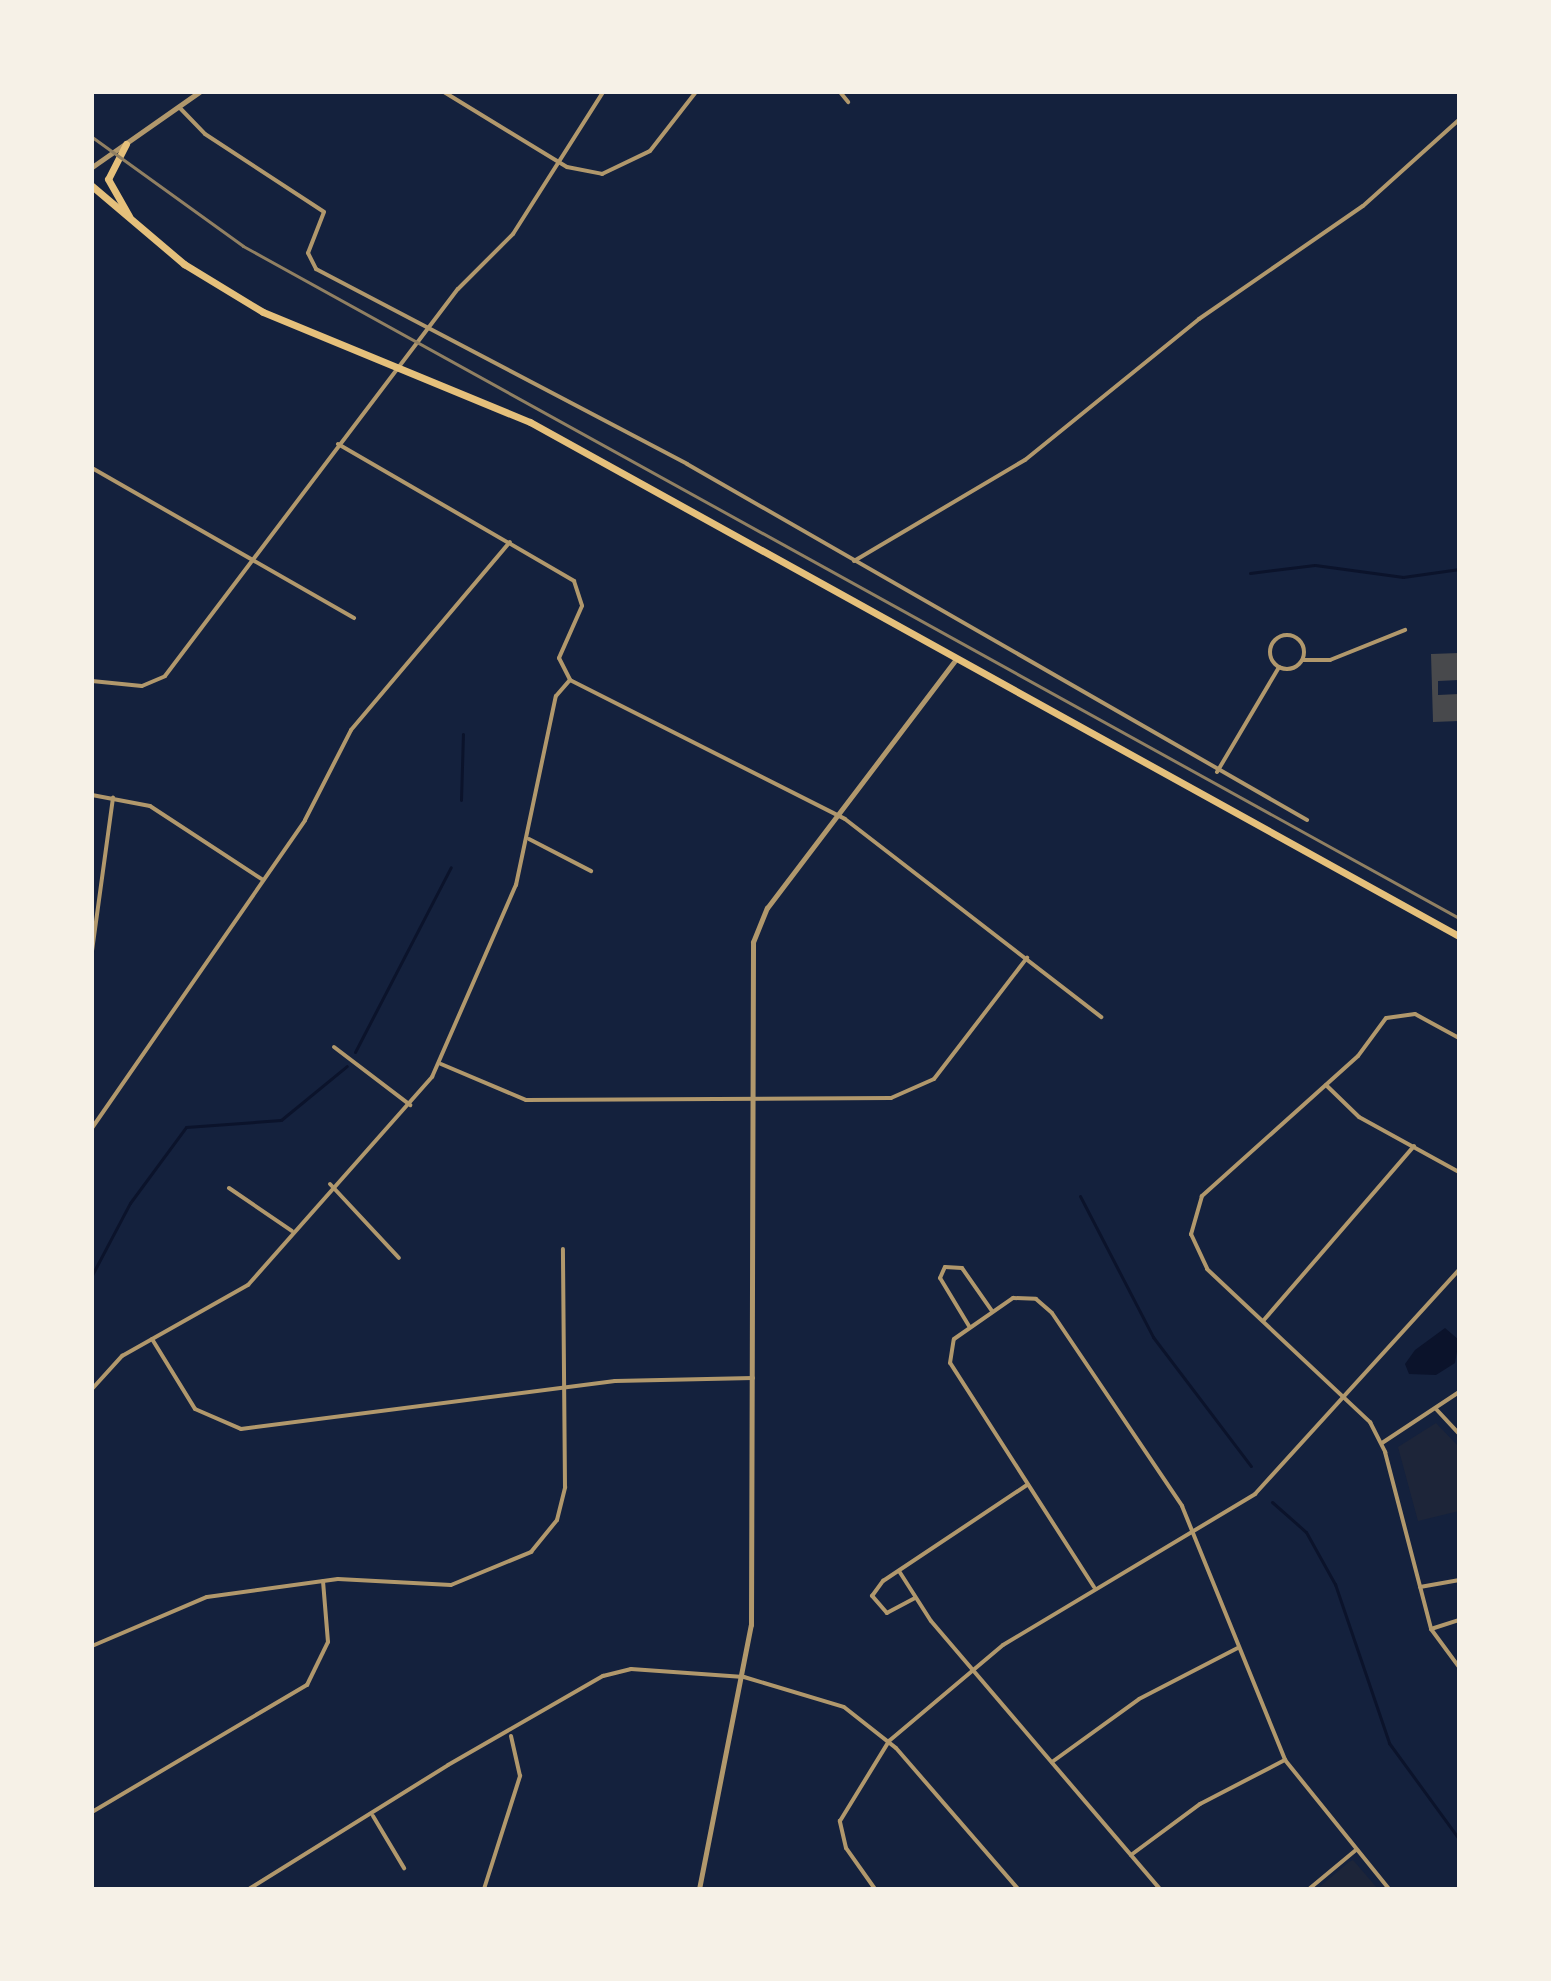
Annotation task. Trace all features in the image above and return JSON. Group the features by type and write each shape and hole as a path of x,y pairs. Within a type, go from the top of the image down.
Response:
{"main road":[{"path":"126,144 108,179 135,225"},
{"path":"92,186 135,225 238,298 397,369 530,422 1459,936"}],"street":[{"path":"92,167 199,92"},
{"path":"444,92 557,161 602,174 633,162 666,137 696,92"},
{"path":"92,681 142,686 165,676 252,557 464,281 513,234 603,92"},
{"path":"840,92 848,102"},
{"path":"179,107 205,134 324,212 308,253 316,269 431,327 854,561 1217,772 1307,820"},
{"path":"854,561 1025,460 1199,319 1363,206 1459,120"},
{"path":"338,444 510,542 579,588 580,614 559,658 570,680 838,815 1101,1017"},
{"path":"92,468 354,618"},
{"path":"92,1128 263,880 351,730 510,542"},
{"path":"1217,772 1279,667 1303,660 1330,660 1405,630"},
{"path":"1279,667 1270,649 1282,636 1301,642 1303,660"},
{"path":"699,1889 744,1677 752,1610 756,930 956,659"},
{"path":"92,1389 112,1364 248,1285 330,1184 410,1105 441,1064 529,839 556,696 570,680"},
{"path":"92,795 150,806 263,880"},
{"path":"92,951 102,910 113,797"},
{"path":"529,839 591,871"},
{"path":"92,909 102,910"},
{"path":"441,1064 526,1100 884,1099 924,1087 1027,958"},
{"path":"1459,1038 1415,1014 1396,1014 1326,1085 1212,1185 1192,1221 1207,1269 1347,1396 1382,1443 1431,1629 1459,1667"},
{"path":"334,1047 410,1105"},
{"path":"1326,1085 1345,1107 1459,1172"},
{"path":"1263,1321 1414,1146"},
{"path":"330,1184 399,1258"},
{"path":"229,1188 292,1231"},
{"path":"92,1646 207,1597 323,1581 451,1585 531,1552 552,1528 564,1498 563,1249"},
{"path":"969,1326 940,1278 945,1267 962,1268 992,1311"},
{"path":"875,1889 842,1840 840,1821 889,1741 972,1668 1094,1587 1195,1531 1274,1477 1459,1270"},
{"path":"1094,1587 953,1371 949,1351 969,1326 1023,1297 1045,1305 1195,1531 1238,1648 1285,1760 1389,1889"},
{"path":"152,1339 195,1409 241,1429 565,1388 753,1378"},
{"path":"1382,1443 1459,1392"},
{"path":"1436,1409 1459,1434"},
{"path":"915,1598 894,1612 873,1603 874,1591 899,1571 1027,1485"},
{"path":"899,1571 915,1598 972,1668 1160,1889"},
{"path":"1420,1587 1459,1580"},
{"path":"92,1812 313,1679 328,1642 323,1581"},
{"path":"1431,1629 1459,1620"},
{"path":"1052,1762 1139,1699 1238,1648"},
{"path":"249,1889 620,1670 744,1677 825,1698 889,1741 1018,1889"},
{"path":"484,1889 520,1776 510,1735"},
{"path":"1131,1855 1200,1804 1285,1760"},
{"path":"373,1816 404,1868"},
{"path":"1309,1889 1356,1850"}],"shaded area":[{"path":"1445,1328 1459,1340 1455,1363 1436,1375 1409,1374 1405,1364 1415,1350"},
{"path":"1436,1423 1459,1447 1459,1511 1418,1521 1398,1447"},
{"path":"1353,1860 1378,1889 1317,1889 1349,1862"}],"building":[{"path":"1459,653 1459,680 1438,681 1438,695 1459,694 1459,721 1433,722 1431,654"}],"waterway":[{"path":"1250,573 1315,565 1403,577 1459,569"},
{"path":"461,800 463,734"},
{"path":"355,1052 451,867"},
{"path":"92,1275 130,1203 186,1127 281,1120 347,1066"},
{"path":"1080,1196 1153,1337 1251,1466"},
{"path":"1272,1502 1306,1532 1335,1584 1389,1743 1459,1839"}],"railway":[{"path":"92,137 243,246 1459,918"}]}
